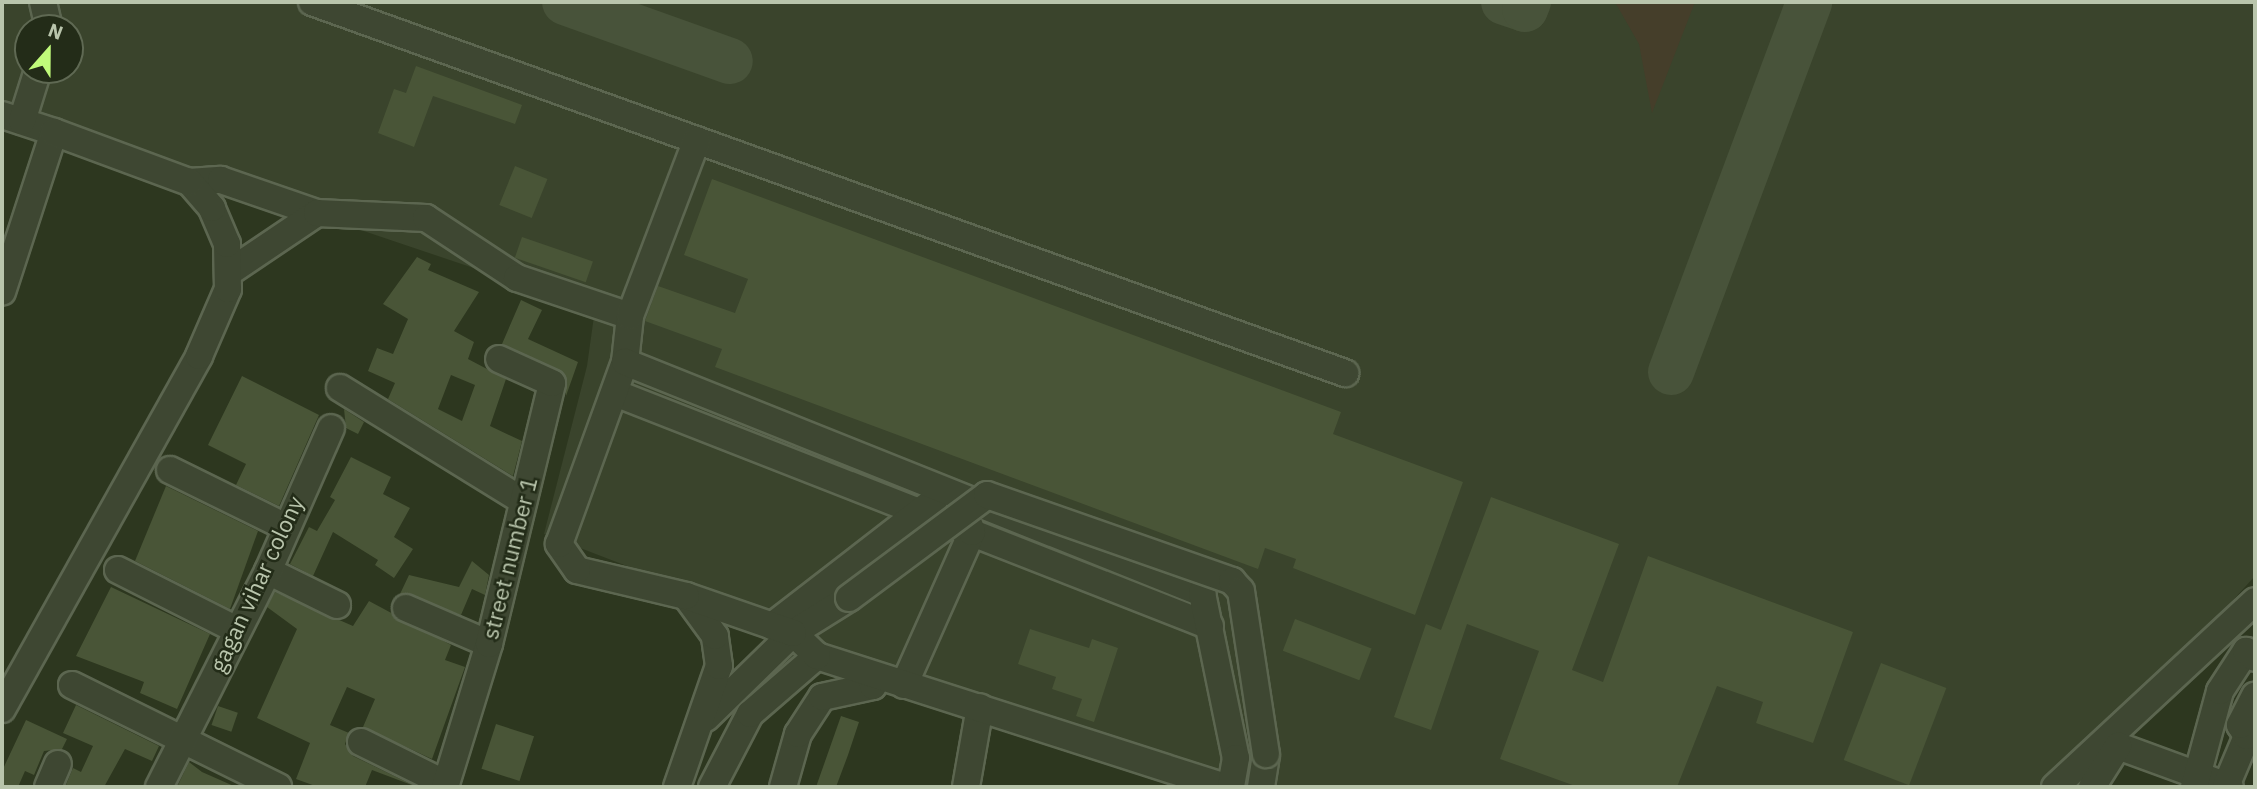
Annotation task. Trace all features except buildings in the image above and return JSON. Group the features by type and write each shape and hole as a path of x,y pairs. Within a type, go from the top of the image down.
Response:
{"street":[{"path":"312,2 1345,373"},
{"path":"30,84 12,118 189,182 221,180 317,213 426,218 517,278 630,316"},
{"path":"2,292 54,132"},
{"path":"625,362 1202,593 1236,758 1228,787 817,656 783,629 687,596 577,570 560,552 625,362 630,316 697,140"},
{"path":"2,709 199,356 228,289 228,244 212,208 189,182"},
{"path":"228,273 317,213"},
{"name":"street number 1","path":"446,785 489,645 552,383 499,359"},
{"path":"340,388 523,501"},
{"path":"615,393 922,508"},
{"name":"gagan vihar colony","path":"159,787 268,571 331,428"},
{"path":"170,470 286,527"},
{"path":"783,629 849,598 987,495 1232,581 1241,591 1266,754 1261,787"},
{"path":"705,719 783,629 922,508 947,502 971,523 972,532 904,685"},
{"path":"972,532 1210,626"},
{"path":"118,570 237,630"},
{"path":"268,571 337,605"},
{"path":"677,787 705,719 719,647 687,596"},
{"path":"407,608 489,645"},
{"path":"2055,787 2115,742 2252,610"},
{"path":"2196,781 2221,691 2246,651 2255,657"},
{"path":"712,787 722,762 750,715 817,656"},
{"path":"783,787 798,734 822,697 873,685 878,677"},
{"path":"72,685 278,787"},
{"path":"2115,742 2166,776 2228,787 2247,737 2240,726 2255,696"},
{"path":"966,787 980,707"},
{"path":"361,742 446,785"},
{"path":"2092,787 2115,742"},
{"path":"693,749 722,762"}],"shaded area":[{"path":"2,2 2255,2 2255,576 2131,712 2042,787 1246,787 943,688 544,534 587,366 595,309 2,109"},
{"path":"1615,2 1695,2 1652,113 1639,44"}],"taxiway":[{"path":"565,2 730,61"},
{"path":"1504,2 1525,9 1528,2"},
{"path":"1671,372 1809,2"}]}
